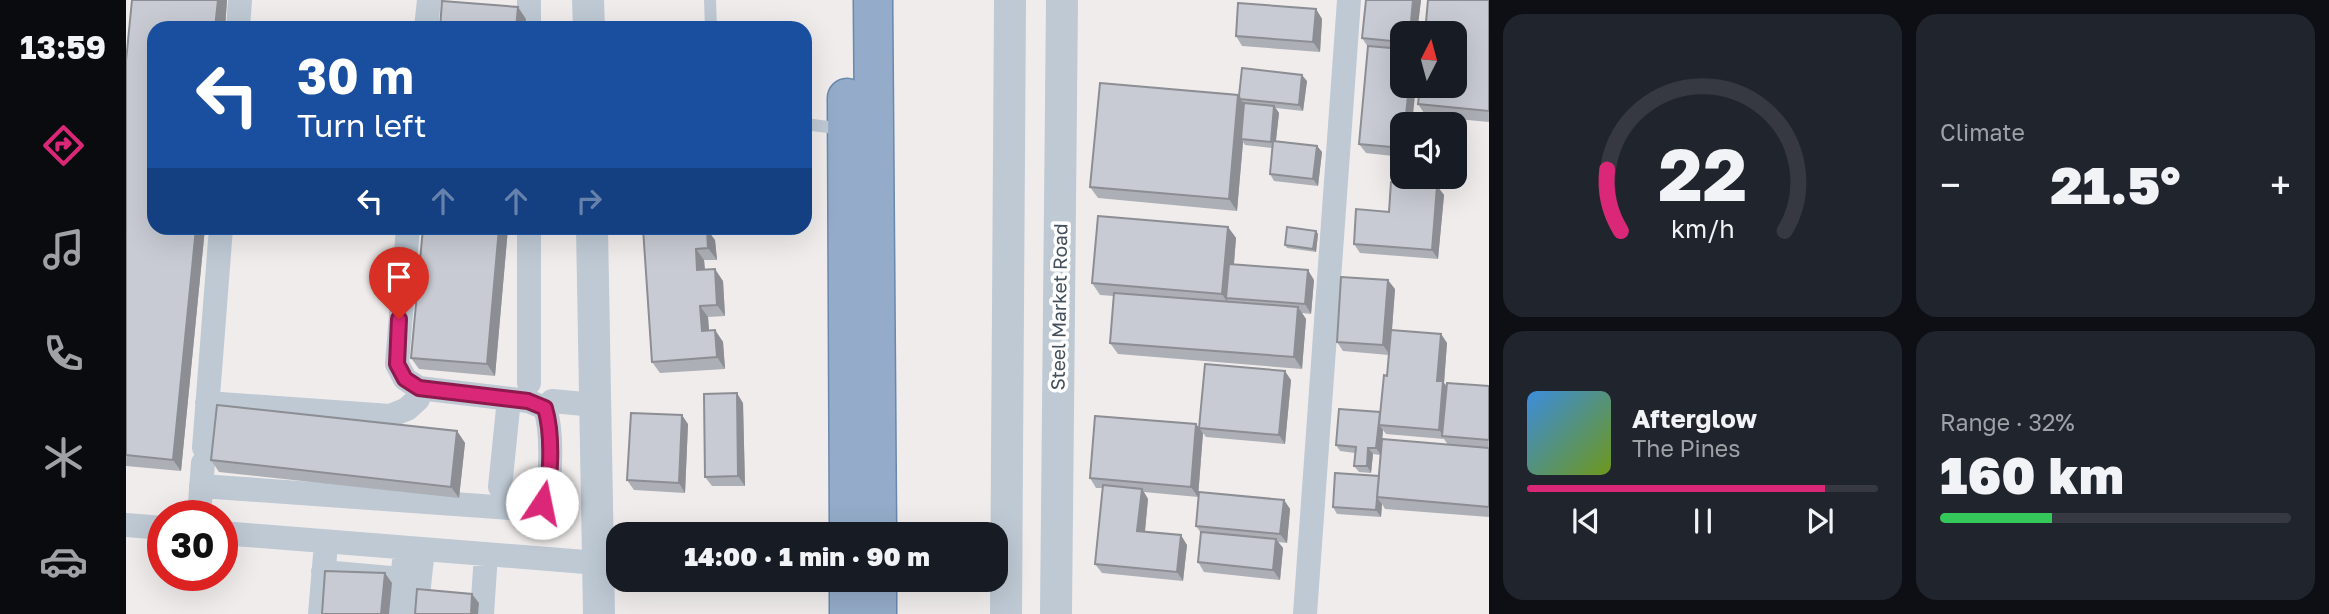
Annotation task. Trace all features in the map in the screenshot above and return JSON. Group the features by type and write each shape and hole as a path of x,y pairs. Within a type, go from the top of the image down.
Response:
{"highway":[{"path":"846,0 849,522"},
{"path":"873,0 877,522"},
{"path":"849,592 849,614"},
{"path":"877,592 877,614"}],"street":[{"path":"238,21 240,0"},
{"path":"427,21 429,0"},
{"path":"529,0 529,21"},
{"path":"588,0 589,21"},
{"path":"1006,614 1010,0"},
{"name":"Steel Market Road","path":"1056,614 1062,0"},
{"path":"1305,614 1349,0"},
{"path":"200,500 221,235"},
{"path":"202,465 511,508 542,503 548,492 550,422 545,408 528,401 419,388 405,379 397,364 407,235"},
{"path":"529,235 529,383"},
{"path":"592,235 599,614"},
{"path":"207,403 390,416 407,409 418,399 419,388"},
{"path":"500,487 509,399"},
{"path":"552,401 595,405"},
{"path":"126,525 147,527"},
{"path":"238,534 598,563"},
{"path":"320,614 326,541"},
{"path":"398,614 402,579 415,548"},
{"path":"415,548 416,614"},
{"path":"482,614 486,554"},
{"path":"323,572 402,579"}],"lane":[{"path":"710,0 712,21"},
{"path":"812,125 847,129"}],"building":[{"path":"132,0 218,0 216,21 147,21 147,235 195,235 173,460 126,455 126,61"},
{"path":"1366,0 1413,0 1411,21 1390,21 1390,41 1362,38"},
{"path":"1428,0 1489,0 1489,111 1418,104 1419,98 1467,98 1467,21 1426,21"},
{"path":"442,1 518,7 517,21 441,21"},
{"path":"1238,3 1316,9 1313,42 1236,36"},
{"path":"1368,46 1390,48 1390,98 1408,98 1406,112 1390,112 1390,147 1359,144"},
{"path":"1242,68 1302,75 1299,105 1240,99"},
{"path":"1100,83 1238,95 1229,199 1090,187"},
{"path":"1244,103 1274,106 1271,142 1241,139"},
{"path":"1273,141 1317,146 1313,179 1270,174"},
{"path":"1391,189 1437,189 1432,250 1354,244 1356,209 1389,212"},
{"path":"1098,216 1228,227 1222,294 1092,283"},
{"path":"1287,227 1316,231 1313,249 1285,245"},
{"path":"422,235 498,235 487,364 411,358"},
{"path":"643,235 707,235 708,248 696,249 697,270 715,269 717,305 700,306 702,331 715,330 717,357 652,362"},
{"path":"1229,264 1308,270 1305,304 1226,298"},
{"path":"1341,277 1388,280 1383,345 1337,342"},
{"path":"1114,293 1298,307 1294,357 1110,343"},
{"path":"1391,330 1441,334 1437,381 1443,381 1439,430 1379,425"},
{"path":"1205,364 1285,371 1279,435 1199,428"},
{"path":"1447,383 1489,386 1489,440 1442,436"},
{"path":"737,393 738,476 705,477 704,394"},
{"path":"217,405 457,431 451,487 211,460"},
{"path":"1339,409 1380,412 1376,448 1368,448 1367,466 1354,466 1356,447 1336,445"},
{"path":"631,413 682,415 679,483 627,480"},
{"path":"1095,416 1196,424 1191,487 1090,478"},
{"path":"1382,439 1489,448 1489,507 1377,497"},
{"path":"1335,473 1379,476 1376,510 1333,507"},
{"path":"1103,485 1142,489 1137,531 1181,535 1177,572 1095,564"},
{"path":"1199,492 1284,500 1280,534 1196,526"},
{"path":"1201,532 1276,539 1273,570 1198,562"},
{"path":"325,571 385,573 381,614 322,614"},
{"path":"417,589 472,594 471,614 415,614"}],"route":[{"path":"399,319 397,364 405,379 419,388 528,401 545,408 550,422 548,492 542,503"}]}
